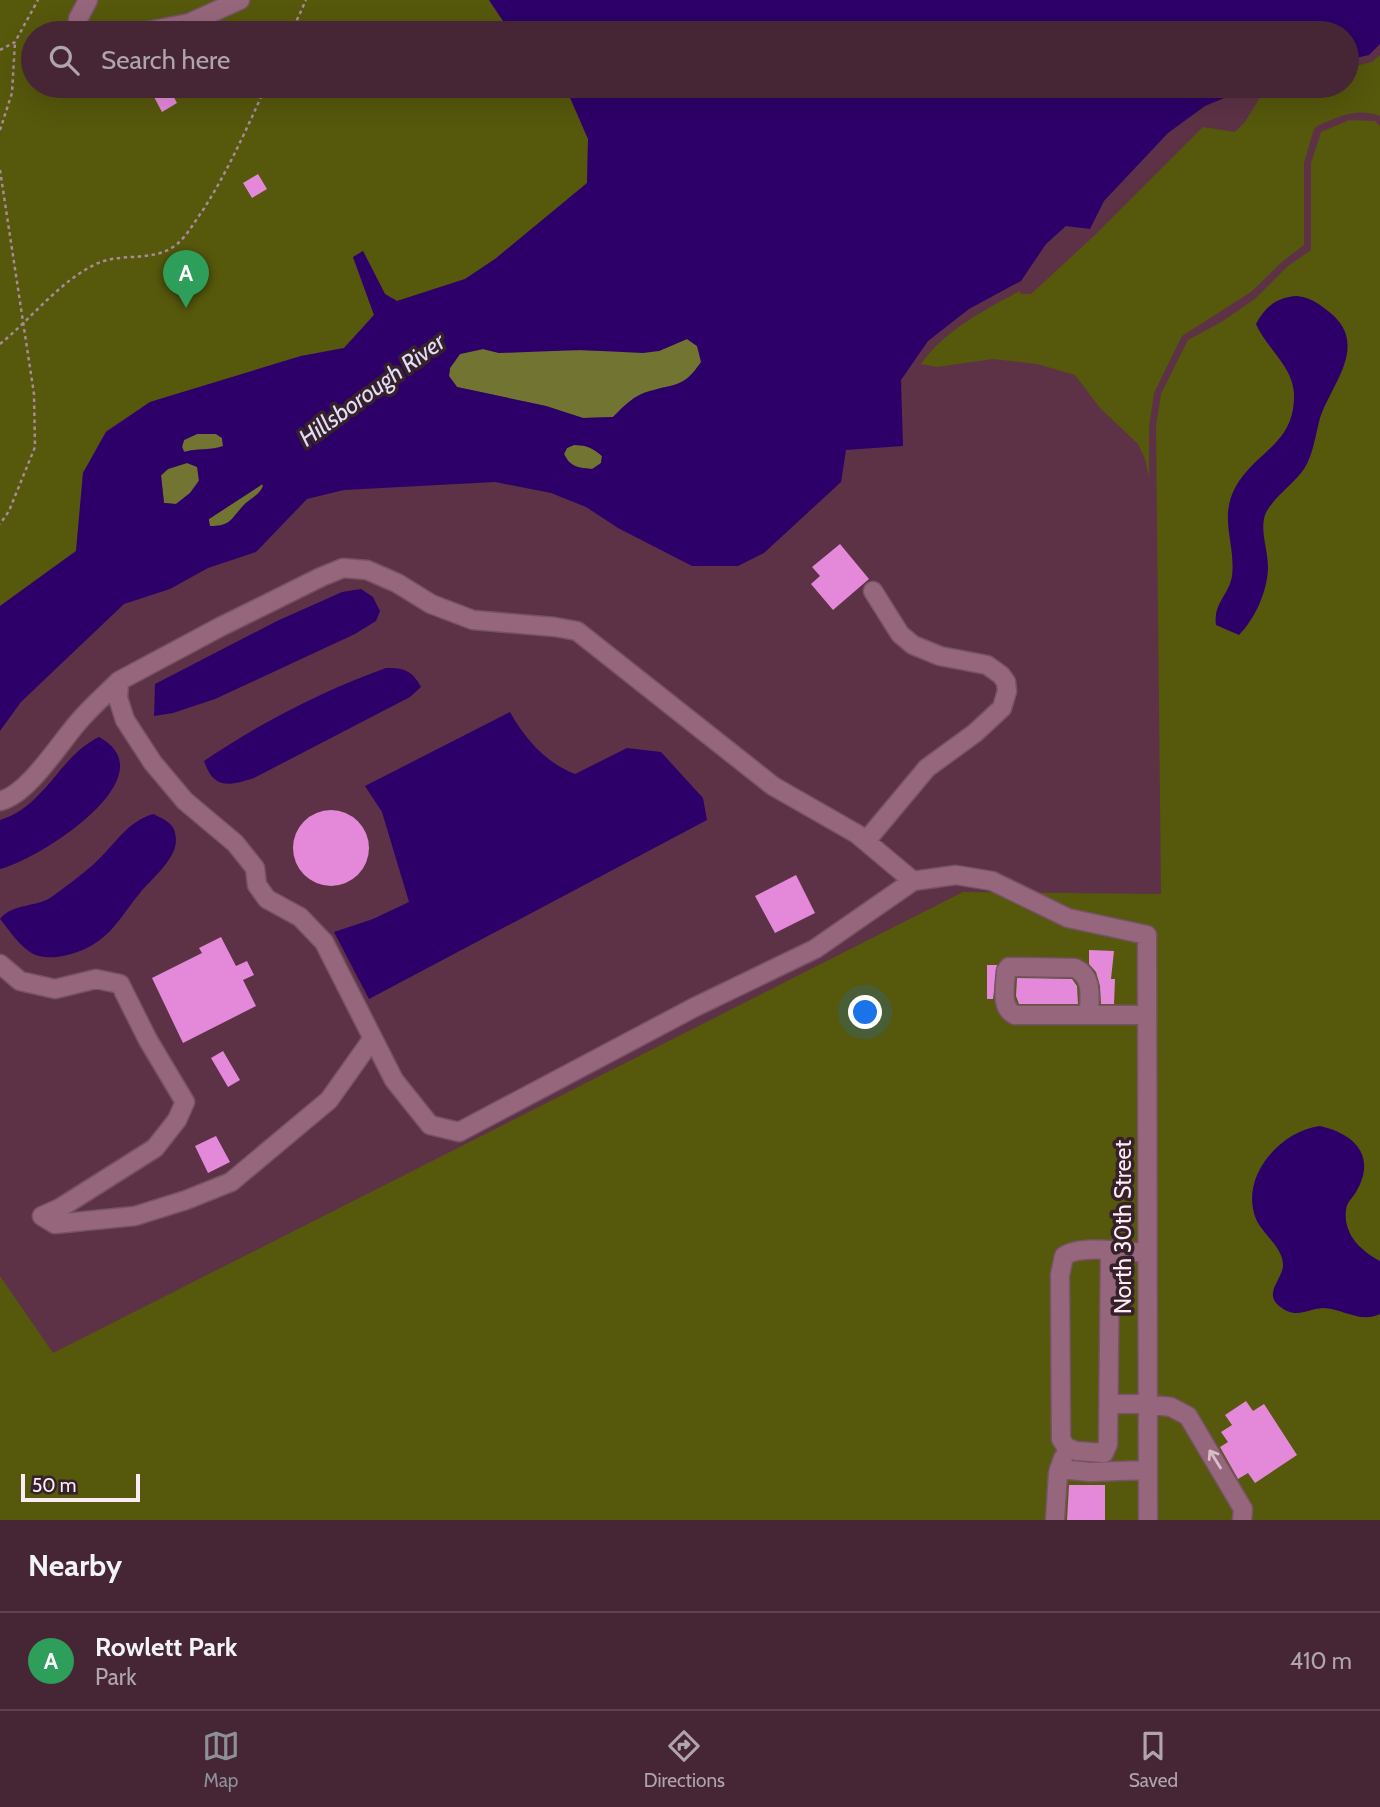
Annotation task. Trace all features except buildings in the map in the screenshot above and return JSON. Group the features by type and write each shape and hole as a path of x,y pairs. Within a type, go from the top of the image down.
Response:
{"street":[{"path":"78,21 88,0"},
{"path":"193,21 240,0"},
{"path":"0,801 6,800 25,785 83,717 119,681 321,577 344,568 367,570 397,583 431,604 473,620 576,631 773,786 857,834 913,881 815,949 695,1007 459,1132 430,1125 394,1080 324,942 300,917 267,899 257,885 255,868 235,843 184,801 153,763 125,720 118,698 119,681"},
{"path":"866,841 927,768 975,733 1002,708 1007,691 1006,682 1001,675 987,665 940,656 914,645 900,634 873,591"},
{"name":"North 30th Street","path":"913,881 956,875 992,881 1068,918 1147,934 1148,1520"},
{"path":"0,964 20,981 55,989 96,979 120,984 148,1040 185,1102 177,1120 155,1148 60,1208 42,1216 55,1224 135,1216 231,1182 329,1100 373,1038"},
{"path":"1089,1015 1089,982 1084,972 1075,968 1023,967 1009,967 1006,971 1005,1005 1010,1013 1016,1015 1147,1016"},
{"path":"1110,1251 1108,1444 1104,1452 1076,1451 1066,1447 1061,1439 1060,1275 1064,1256 1070,1252 1110,1251 1147,1253"},
{"path":"1109,1404 1171,1407 1188,1416 1239,1501 1243,1509 1242,1520"},
{"path":"1055,1520 1059,1469 1066,1447"},
{"path":"1059,1469 1090,1472 1147,1470"}],"path":[{"path":"26,21 38,0"},
{"path":"296,21 306,0"},
{"path":"0,130 12,93 15,42 21,31"},
{"path":"0,50 15,42"},
{"path":"0,344 69,282 95,264 106,260 147,257 176,245 196,220 229,168 261,98"},
{"path":"0,170 34,394 35,447 9,511 0,524"}],"shaded area":[{"path":"0,0 489,0 503,21 21,21 21,98 570,98 588,139 587,184 495,259 465,279 397,301 385,294 363,251 353,257 374,315 344,348 301,356 150,402 106,431 83,473 76,551 0,606"},
{"path":"1380,55 1380,116 1364,112 1348,114 1314,129 1304,163 1304,245 1251,292 1182,336 1154,393 1149,427 1149,477 1138,444 1100,408 1075,375 1037,364 993,359 937,367 921,364 941,341 966,322 1020,291 1021,294 1031,294 1095,235 1203,127 1235,132 1245,122 1260,98 1359,98 1359,65 1372,62"},
{"path":"1349,120 1375,121 1380,126 1380,1520 0,1520 0,1276 53,1353 963,892 1161,894 1156,426 1161,394 1188,340 1223,321 1256,298 1288,266 1311,250 1311,163 1321,132"}],"green space":[{"path":"687,339 697,346 702,362 695,370 679,383 639,395 613,417 583,418 546,406 457,387 449,376 450,368 460,354 483,349 499,353 551,350 659,351"},
{"path":"197,434 216,434 222,438 223,446 185,452 182,447 184,440"},
{"path":"574,445 586,446 596,451 602,456 601,463 593,469 572,464 564,454 567,448"},
{"path":"187,463 198,467 199,480 190,493 176,504 164,503 161,476 168,469"},
{"path":"247,478 259,478 263,486 259,492 230,521 210,526 209,508 216,494 222,488"}],"water":[{"path":"489,0 1380,0 1380,44 1369,55 1359,57 1359,21 503,21"},
{"path":"570,98 1224,98 1205,106 1168,133 1104,201 1090,229 1066,226 1046,244 1021,281 969,309 928,341 901,380 903,446 846,450 841,482 764,553 738,566 692,566 618,528 586,507 551,493 495,482 344,490 307,499 256,552 208,568 170,589 124,604 21,702 0,731 0,606 76,551 83,473 106,432 150,402 301,356 344,348 374,315 353,257 363,251 385,294 397,301 465,279 495,259 587,183 588,139","holes":["687,339 697,346 701,362 695,370 673,385 639,395 613,417 583,418 546,406 457,387 449,376 450,368 460,354 483,349 499,353 580,350 643,353 659,351","197,434 216,434 222,438 223,446 184,452 184,440","574,445 596,451 602,456 601,463 592,469 575,466 564,454 567,448","187,463 197,467 199,481 190,493 176,504 164,503 161,475 168,469","247,478 259,478 263,486 259,492 230,521 210,526 209,508 217,494 230,484"]},
{"path":"1297,296 1313,301 1334,316 1343,328 1347,354 1344,367 1320,418 1307,463 1300,475 1266,513 1263,525 1268,567 1266,585 1255,613 1239,635 1216,625 1217,611 1232,576 1228,509 1236,486 1254,463 1282,436 1293,411 1294,394 1289,375 1256,324 1273,304 1284,298"},
{"path":"361,589 373,597 380,611 376,621 355,634 215,699 173,713 154,716 155,684 277,621 342,592"},
{"path":"386,668 407,671 421,687 410,697 254,778 237,783 223,783 208,770 204,761 246,734 316,697"},
{"path":"510,712 537,749 554,763 575,774 627,748 661,752 703,798 707,820 369,999 334,932 373,919 409,902 382,812 365,786"},
{"path":"99,737 117,754 119,773 109,794 67,834 42,850 0,869 0,820 29,804 73,756"},
{"path":"153,814 172,826 176,835 175,847 162,869 117,923 95,943 63,956 39,956 22,946 0,919 12,910 53,896 95,863 137,821"},
{"path":"1320,1126 1352,1141 1363,1157 1362,1179 1347,1204 1346,1219 1347,1227 1355,1241 1380,1261 1380,1314 1373,1317 1323,1308 1300,1313 1289,1312 1274,1299 1274,1290 1283,1265 1282,1259 1280,1252 1256,1219 1252,1203 1253,1187 1258,1172 1278,1147 1305,1130"}],"waterway":[{"name":"Hillsborough River","path":"179,522 280,456"}],"place":[{"name":"Rowlett Park","path":"186,308"}]}
